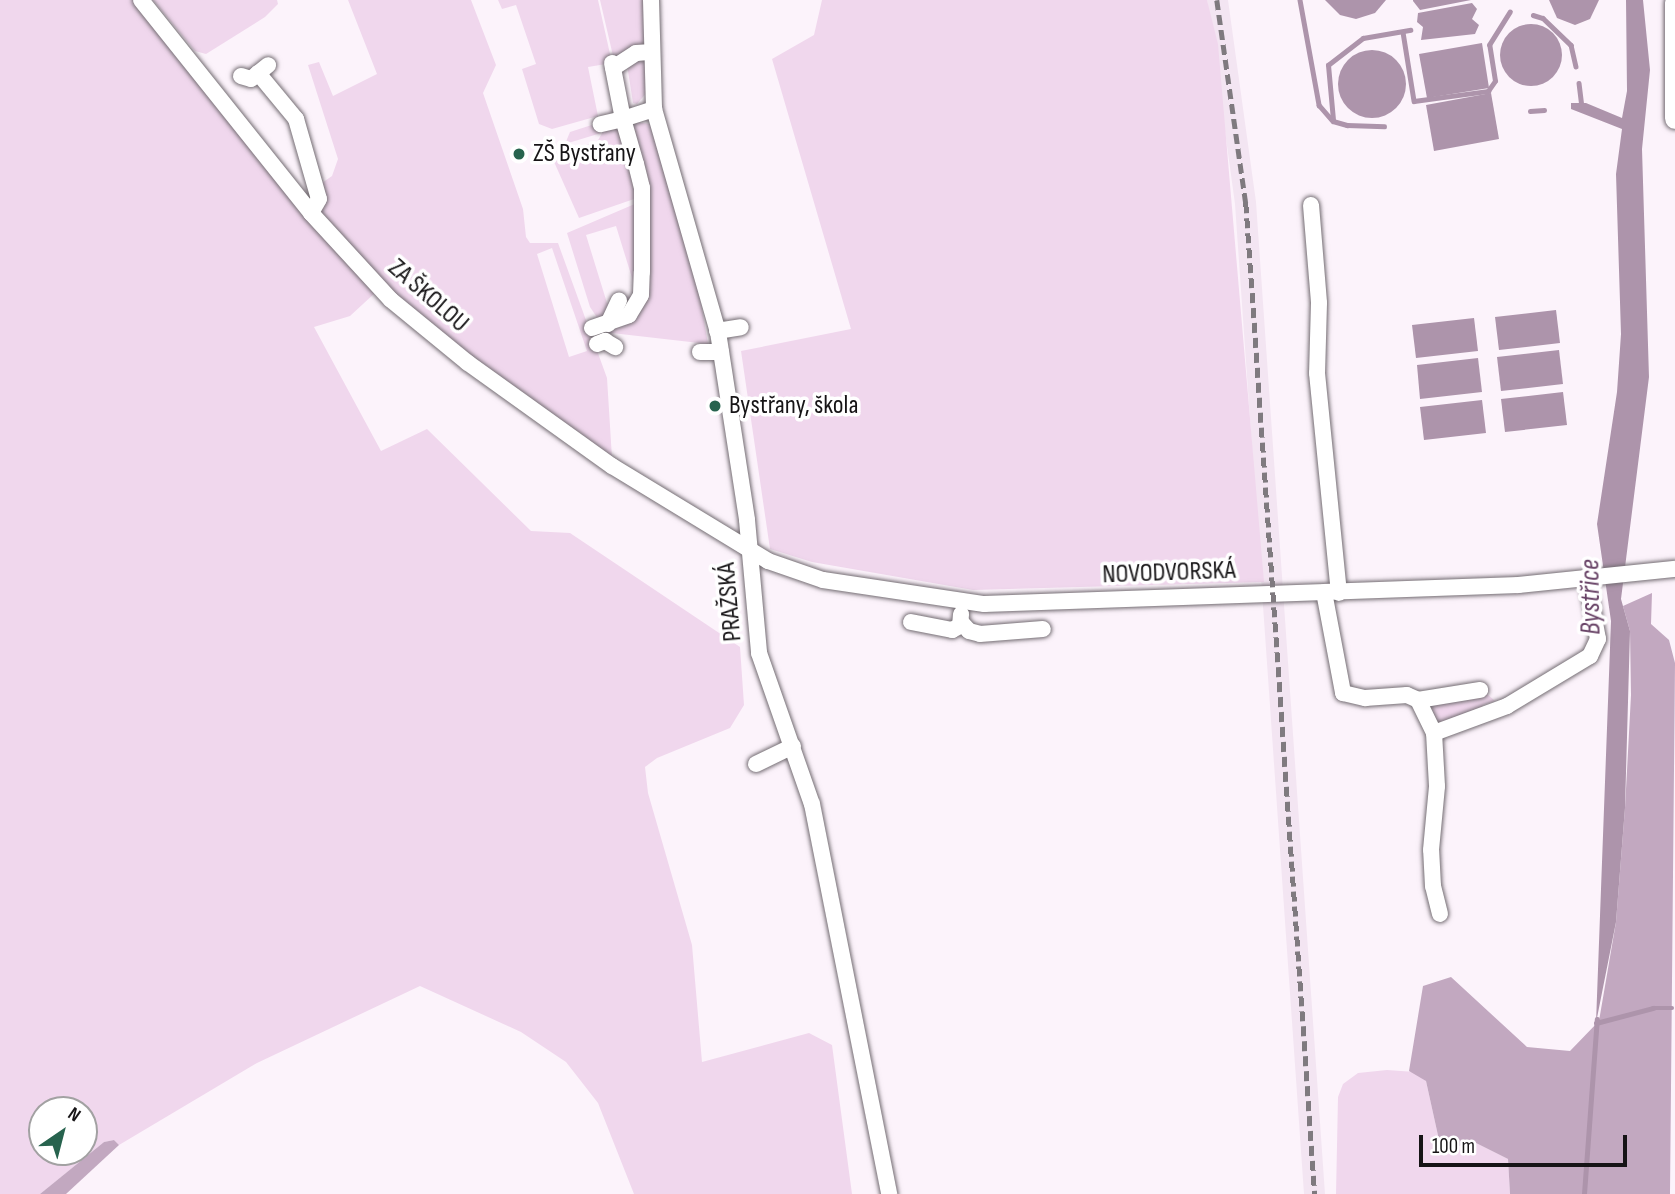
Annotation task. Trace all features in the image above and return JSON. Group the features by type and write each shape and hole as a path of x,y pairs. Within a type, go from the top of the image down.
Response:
{"main road":[{"path":"1675,2 1675,118"}],"street":[{"name":"ZA ŠKOLOU","path":"141,0 311,213 391,300 468,363 612,466 751,554"},
{"name":"PRAŽSKÁ","path":"651,0 654,109 717,331 751,554 759,653 812,804 889,1194"},
{"path":"599,332 629,315 641,295 642,187 623,119 612,65 636,53 652,52"},
{"path":"256,71 296,119 319,199 311,213"},
{"path":"601,124 654,109"},
{"path":"1311,205 1320,303 1317,373 1331,593 1343,693 1365,698 1406,695 1418,701 1480,690"},
{"path":"599,332 618,300"},
{"path":"717,331 741,327"},
{"path":"599,332 605,341 615,346"},
{"path":"700,352 721,352"},
{"name":"NOVODVORSKÁ","path":"751,554 823,580 961,601 1331,593 1592,580 1675,569"},
{"path":"1434,733 1497,710 1590,656 1598,639 1592,580"},
{"path":"961,601 961,622 969,631 980,634 1043,629"},
{"path":"911,622 952,630 961,622"},
{"path":"1418,701 1434,733 1437,786 1432,862 1440,914"},
{"path":"756,764 793,746"}],"shaded area":[{"path":"0,0 134,0 376,292 350,316 314,327 381,451 427,429 531,531 570,533 740,647 744,705 730,728 657,758 645,767 648,793 692,945 702,1062 809,1033 832,1045 852,1194 634,1194 598,1103 566,1062 521,1032 420,986 257,1063 119,1145 114,1140 104,1142 98,1147 98,1096 28,1096 28,1166 74,1166 40,1194 0,1194"},
{"path":"153,0 277,0 278,4 265,17 206,54 195,51"},
{"path":"348,0 471,0 496,65 483,93 523,209 526,237 530,243 558,243 607,378 612,458 468,363 311,213 317,207 324,208 319,185 332,176 338,159 308,65 319,62 333,96 377,74","holes":["552,248 587,351 569,357 537,254"]},
{"path":"498,0 598,0 612,63 588,67 598,116 552,129 539,124 522,69 536,64 516,5 502,9"},
{"path":"600,0 645,0 648,91 637,104 633,103 626,58 614,60"},
{"path":"822,0 1207,0 1218,44 1264,582 973,590 812,562 770,549 741,351 851,329 772,59 814,35"},
{"path":"1207,0 1228,0 1256,202 1325,1194 1304,1194 1235,204"},
{"path":"1325,0 1386,0 1375,13 1356,19 1340,15"},
{"path":"1413,0 1471,0 1420,10 1413,1"},
{"path":"1549,0 1599,0 1590,19 1575,25 1557,18"},
{"path":"1626,0 1643,0 1650,70 1642,149 1649,377 1621,599 1630,631 1625,808 1616,922 1596,1023 1611,621 1597,524 1617,392 1621,334 1616,174 1622,129 1571,109 1571,103 1586,103 1622,118 1627,91"},
{"path":"1472,3 1477,9 1472,19 1479,25 1475,34 1421,40 1423,27 1417,22 1418,13"},
{"path":"1531,24 1553,33 1562,55 1553,77 1531,86 1509,77 1500,55 1509,33"},
{"path":"1482,43 1489,88 1427,98 1419,54"},
{"path":"1372,50 1385,52 1396,60 1404,71 1404,97 1396,108 1385,116 1372,118 1359,116 1348,108 1340,97 1338,84 1340,71 1348,60 1359,52"},
{"path":"1491,93 1499,139 1434,151 1426,105"},
{"path":"636,122 650,124 699,291 708,344 603,332 640,309 631,128"},
{"path":"598,123 601,133 565,144 570,132"},
{"path":"620,127 637,198 579,218 551,155 597,142 605,128"},
{"path":"637,203 639,289 636,297 629,309 624,313 621,314 623,304 619,300 637,294 616,226 586,235 607,303 612,304 608,317 598,319 590,307 567,233"},
{"path":"1556,310 1560,343 1499,350 1495,317"},
{"path":"1474,318 1478,351 1416,358 1412,325"},
{"path":"1559,350 1563,384 1501,391 1497,357"},
{"path":"1478,358 1482,392 1420,399 1417,365"},
{"path":"1563,392 1567,425 1505,432 1501,399"},
{"path":"1482,400 1486,433 1424,440 1420,407"},
{"path":"1652,593 1651,624 1669,640 1675,663 1670,1194 1510,1194 1508,1159 1474,1142 1459,1146 1439,1140 1426,1081 1409,1071 1423,986 1451,977 1527,1047 1570,1051 1599,1021 1616,922 1625,808 1631,695 1630,631 1623,606"},
{"path":"1486,693 1495,701 1483,705 1481,714 1440,724 1434,716 1430,701"},
{"path":"1387,1070 1415,1072 1426,1081 1439,1140 1459,1146 1474,1142 1508,1159 1510,1194 1336,1194 1338,1097 1343,1084 1358,1073"},
{"path":"114,1140 119,1145 98,1164 98,1147 104,1142"},
{"path":"74,1166 96,1166 66,1194 40,1194"}],"waterway":[{"path":"1300,0 1319,105 1333,121 1347,125 1384,126"},
{"path":"1403,32 1414,101 1488,91 1495,81 1489,45 1510,12"},
{"path":"1533,15 1543,18 1571,45 1576,66"},
{"path":"1333,120 1328,65 1363,38 1410,30"},
{"path":"1579,83 1582,107"},
{"path":"1530,111 1544,110"},
{"path":"1596,1023 1653,1008 1672,1008"},
{"name":"Bystřice","path":"1584,1194 1597,1019"}],"railway":[{"path":"1217,0 1246,203 1315,1194"}],"place":[{"name":"ZŠ Bystřany","path":"519,154"},
{"name":"Bystřany, škola","path":"715,406"}]}
